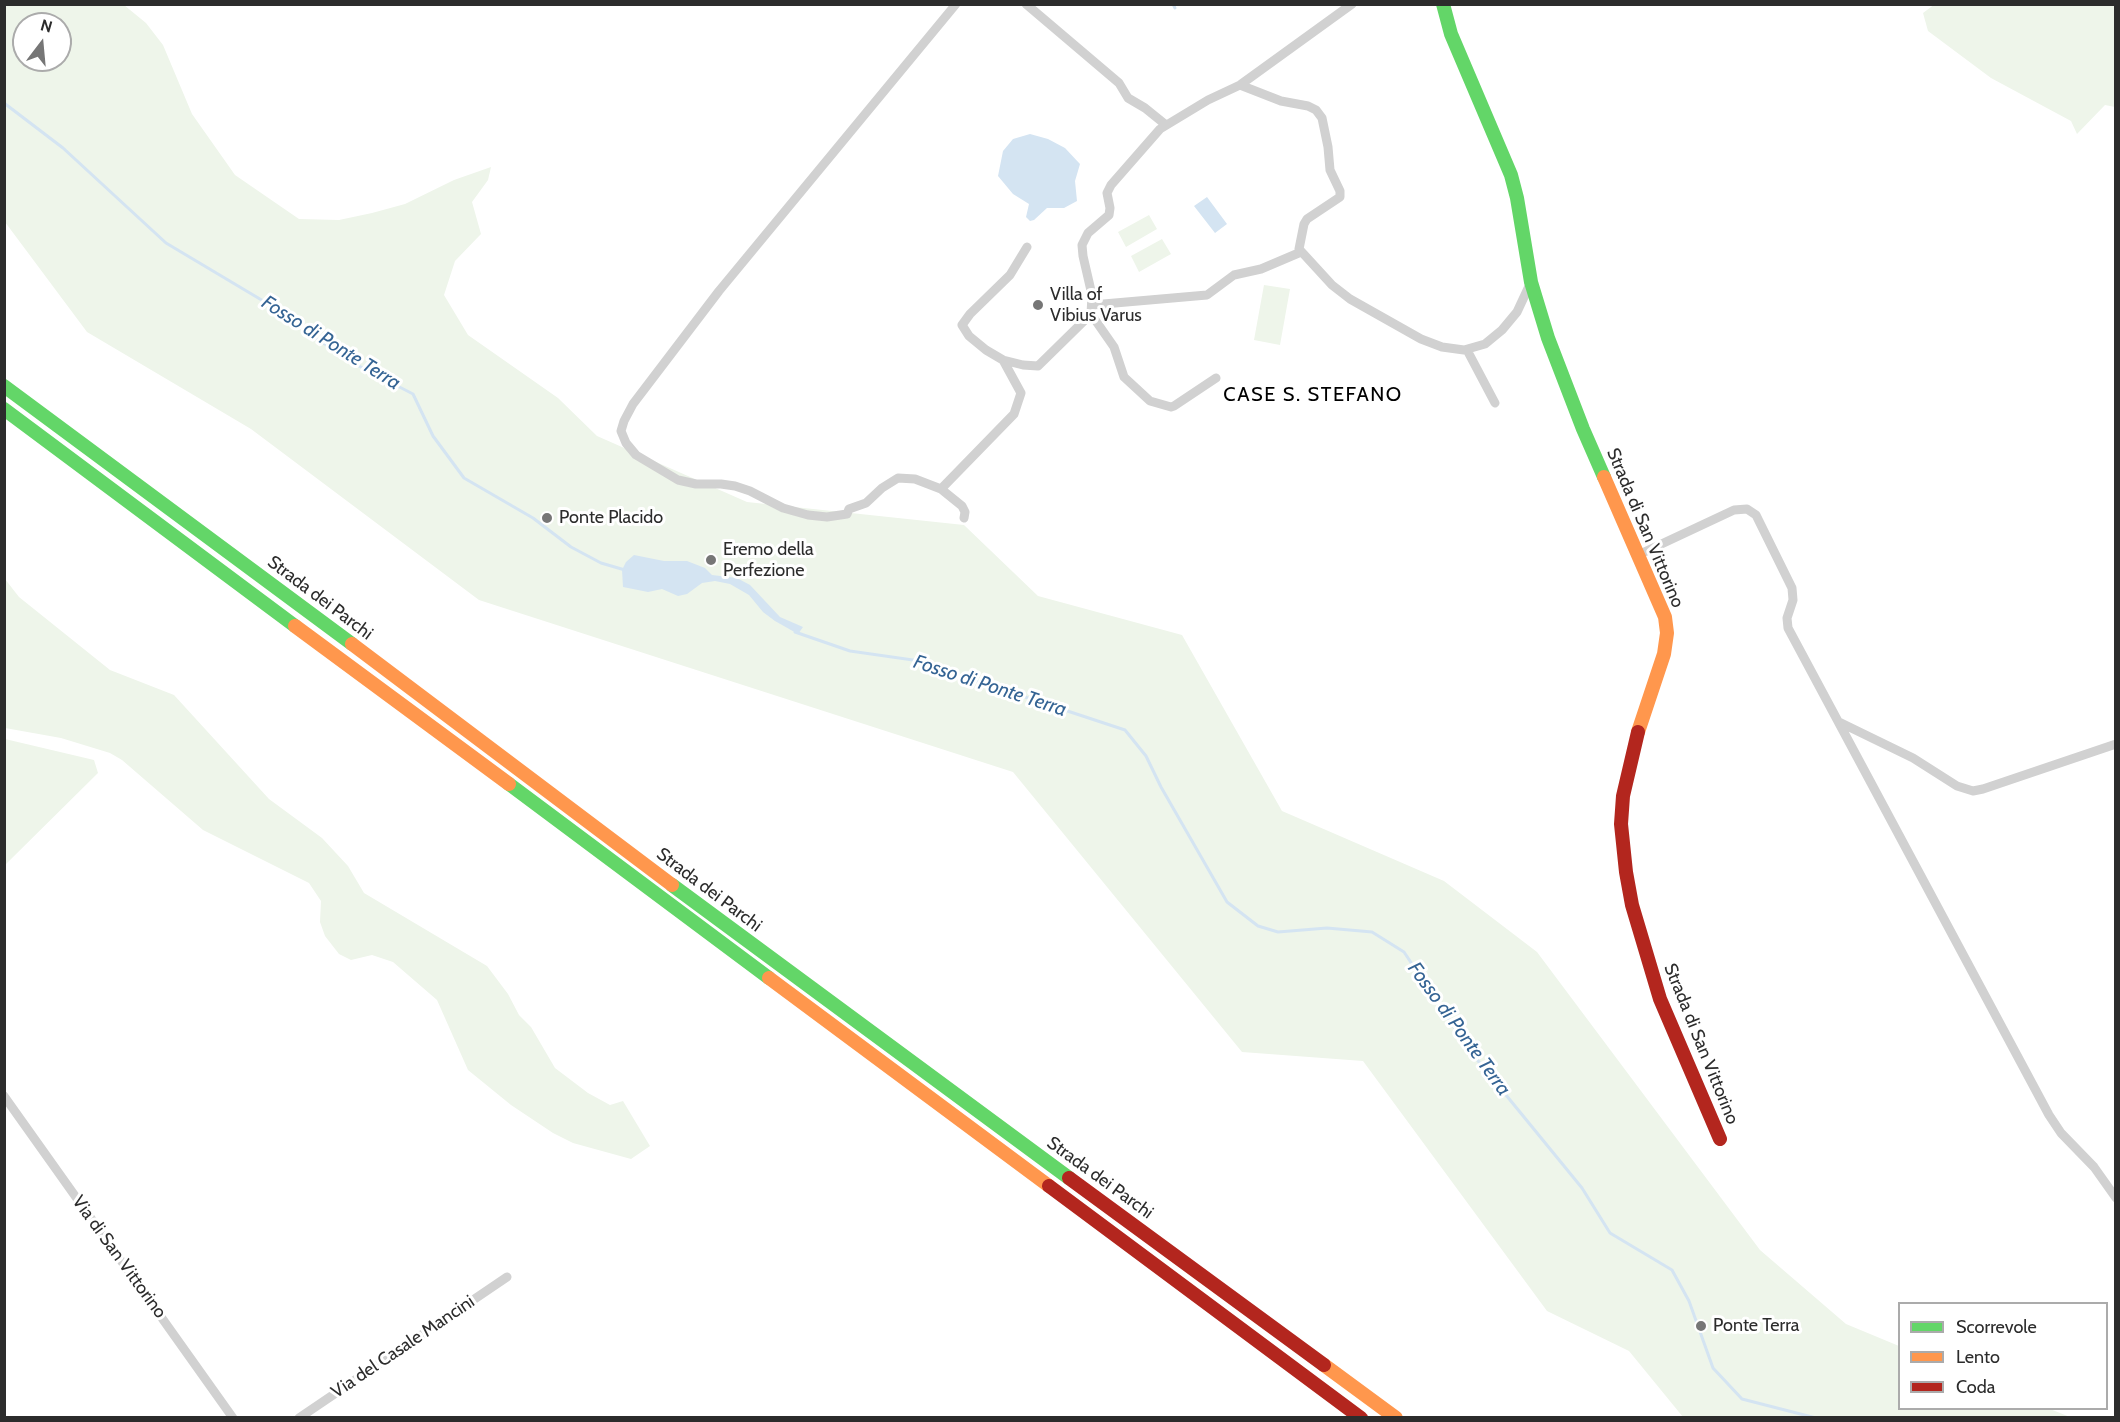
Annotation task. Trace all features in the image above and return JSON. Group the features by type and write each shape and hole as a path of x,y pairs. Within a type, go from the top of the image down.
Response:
{"main road":[{"name":"Strada di San Vittorino","path":"1443,4 1453,40 1512,180 1531,282 1548,338 1572,401 1663,609 1667,633 1661,664 1635,741 1623,791 1621,824 1627,881 1660,999 1720,1140"},
{"name":"Strada dei Parchi","path":"4,386 500,754 754,946 1396,1418"},
{"name":"Strada dei Parchi","path":"4,410 1361,1418"}],"street":[{"path":"956,4 719,291 633,404 621,431 626,443 636,455 678,480 696,484 735,486 783,508 808,515 827,517 847,514 849,509 866,503 882,488 898,478 912,478 941,489 962,506 965,512 964,518"},
{"path":"1026,4 1119,83 1128,98 1166,125"},
{"path":"1216,378 1174,406 1168,406 1150,401 1124,377 1113,347 1092,310 1091,292 1082,254 1083,242 1088,232 1109,215 1107,193 1111,185 1155,134 1208,100 1240,85 1352,4"},
{"path":"1240,85 1281,101 1308,106 1319,113 1324,123 1329,170 1340,191 1340,197 1307,219 1299,244 1301,252 1336,289 1353,301 1421,339 1447,349 1467,350 1485,344 1502,330 1516,312 1531,282"},
{"path":"1027,247 1010,275 970,314 962,325 969,336 1003,360 1038,366 1092,310 1207,295 1234,275 1261,269 1301,252"},
{"path":"1467,350 1495,403"},
{"path":"941,489 1014,414 1021,393 1003,360"},
{"path":"1638,555 1734,510 1744,508 1754,512 1792,588 1793,600 1787,618 1788,628 2049,1115 2061,1133 2099,1174 2115,1198"},
{"path":"1839,722 1913,758 1957,786 1972,791 2115,744"},
{"name":"Via di San Vittorino","path":"4,1096 233,1418"},
{"name":"Via del Casale Mancini","path":"299,1418 507,1277"}],"shaded area":[{"path":"1935,4 2114,5 2115,107 2105,105 2077,134 2071,121 1991,78 1928,31 1923,13"},
{"path":"5,5 124,5 146,23 163,45 192,114 235,175 299,219 339,220 372,213 405,204 454,180 491,167 488,180 472,202 481,234 455,261 444,295 468,335 558,398 597,436 747,502 964,525 1038,596 1182,635 1282,811 1444,881 1537,952 1760,1250 1846,1324 1898,1346 1898,1410 2052,1410 2070,1417 1683,1417 1629,1351 1547,1311 1363,1061 1242,1052 1013,772 479,600 251,429 87,332 5,222"},
{"path":"1149,215 1157,229 1126,247 1118,232"},
{"path":"1162,239 1171,254 1139,272 1131,256"},
{"path":"1264,285 1290,289 1280,345 1254,340"},
{"path":"5,579 19,597 110,670 174,695 269,799 322,838 348,866 364,893 487,966 508,994 519,1015 531,1027 555,1068 588,1093 610,1105 623,1101 650,1146 631,1159 573,1143 553,1133 511,1105 468,1070 437,1000 393,962 372,955 351,960 339,954 325,936 320,922 321,901 309,883 203,830 122,760 110,753 61,738 5,728"},
{"path":"5,739 94,760 98,773 5,865"}],"water":[{"path":"1030,134 1048,139 1065,148 1080,164 1075,181 1077,201 1064,208 1047,208 1030,221 1026,217 1029,204 1013,194 998,176 1003,151 1013,139"},
{"path":"1207,197 1227,224 1215,233 1194,206"},
{"path":"634,555 664,561 687,561 705,568 712,575 737,578 750,585 780,617 803,627 798,634 775,621 763,612 749,595 730,584 715,581 702,583 687,594 678,596 662,589 648,592 623,587 622,570 626,562"}],"waterway":[{"path":"1173,4 1175,8"},
{"name":"Fosso di Ponte Terra","path":"4,103 63,148 166,243 275,308 357,365 413,394 433,436 464,478 533,518 571,547 601,563 625,570"},
{"name":"Fosso di Ponte Terra","path":"795,632 850,651 913,660 1125,730 1146,756 1161,787 1227,902 1258,926 1278,932 1327,928 1372,932 1404,952 1470,1051 1582,1188 1610,1233 1672,1270 1689,1301 1713,1368 1742,1399 1816,1418"}],"traffic: fast":[{"path":"1443,4 1451,34 1511,175 1531,282 1548,338 1604,477"},
{"path":"4,386 352,644"},
{"path":"4,409 295,626"},
{"path":"509,784 769,978"},
{"path":"672,885 1069,1178"}],"traffic: slow":[{"path":"1604,477 1665,617 1667,633 1664,654 1638,732"},
{"path":"295,626 509,784"},
{"path":"352,644 672,885"},
{"path":"769,978 1049,1186"},
{"path":"1324,1365 1396,1418"}],"traffic: jam":[{"path":"1638,732 1623,796 1621,824 1632,905 1660,999 1720,1139"},
{"path":"1069,1178 1324,1365"},
{"path":"1049,1186 1361,1418"}],"place":[{"name":"Villa of Vibius Varus","path":"1038,305"},
{"name":"Ponte Placido","path":"547,518"},
{"name":"Eremo della Perfezione","path":"711,560"},
{"name":"Ponte Terra","path":"1701,1326"}],"district":[{"name":"CASE S. STEFANO","path":"1313,395"}]}
